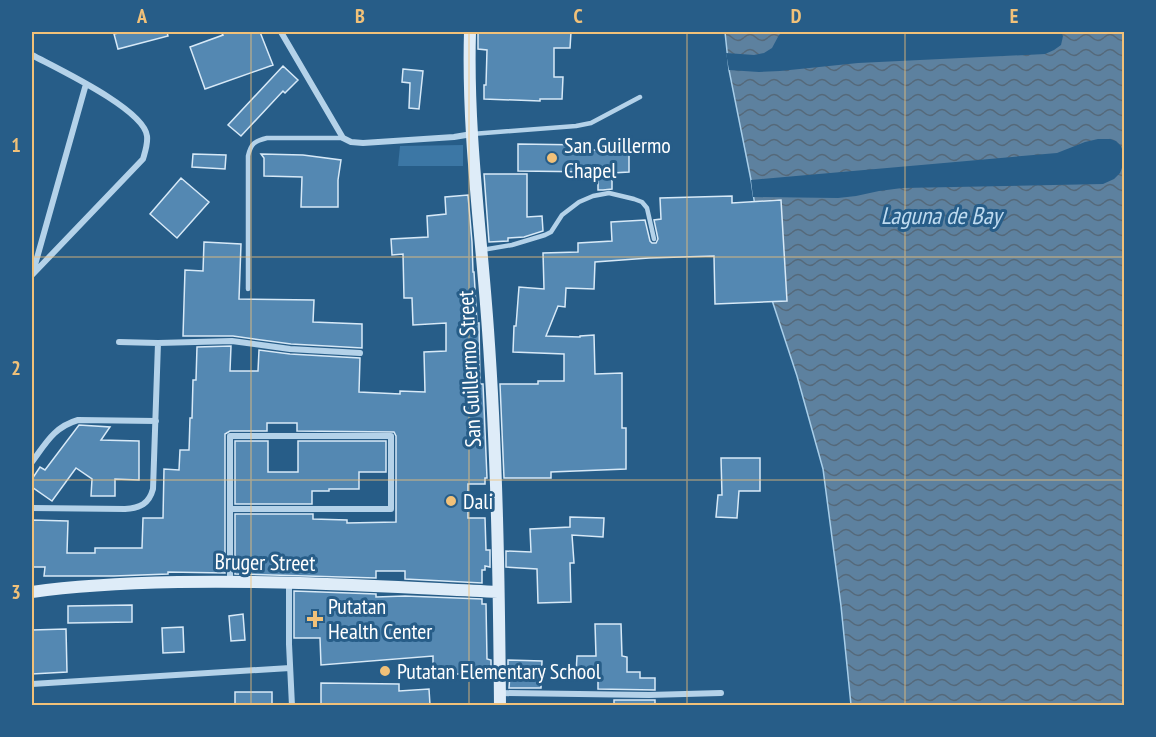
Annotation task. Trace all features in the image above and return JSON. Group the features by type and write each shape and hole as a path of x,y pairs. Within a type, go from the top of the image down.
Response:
{"main road":[{"name":"San Guillermo Street","path":"470,32 473,157 483,250 492,396 500,699"},
{"name":"Bruger Street","path":"32,592 114,584 230,581 498,592"}],"street":[{"path":"281,32 343,138 351,142 363,143 472,134"},
{"path":"32,56 122,106 140,122 147,134 147,147 142,159 32,275"},
{"path":"32,275 86,84"},
{"path":"119,342 232,341 279,348 360,353"},
{"path":"32,508 138,508 151,497 159,343"},
{"path":"32,462 55,431 69,422 78,420 156,421"},
{"path":"230,509 391,509 391,436 230,436 230,509 230,581"},
{"path":"289,582 292,705"},
{"path":"32,684 291,668"},
{"path":"500,699 721,693"}],"lane":[{"path":"472,134 591,123 640,97"},
{"path":"248,289 248,156 250,147 256,141 267,138 343,138"},
{"path":"483,250 512,245 545,235 551,232 562,215 579,202 609,193 642,202 647,208 654,239"}],"shaded area":[{"path":"463,145 463,166 398,166 400,146"}],"water":[{"name":"Laguna de Bay","path":"725,32 1124,32 1124,705 851,705 823,469 797,376 767,285 751,180 729,70"}],"pier":[{"path":"783,32 1061,32 1063,36 1061,45 1045,54 858,63 780,71 729,70 726,53 754,55 764,53 772,48"},
{"path":"1098,139 1116,141 1121,146 1124,155 1120,173 1103,184 902,188 838,198 753,197 751,180 1057,153"}],"building":[{"path":"167,32 168,36 118,49 114,34"},
{"path":"221,32 260,32 273,65 205,89 190,47 223,35"},
{"path":"478,32 571,32 570,48 554,48 554,77 563,77 562,99 540,99 540,101 484,99 487,50 478,49"},
{"path":"283,66 298,80 285,93 283,91 241,136 228,125"},
{"path":"403,69 423,71 419,109 409,108 410,83 402,82"},
{"path":"518,144 586,145 586,150 629,150 629,172 612,173 612,189 598,190 598,172 518,171"},
{"path":"193,154 226,155 225,169 192,167"},
{"path":"261,154 303,155 341,160 338,207 301,207 302,177 264,176 264,158"},
{"path":"484,174 527,174 527,217 542,216 543,231 524,237 508,238 508,241 489,242"},
{"path":"181,178 209,202 177,238 150,214"},
{"path":"468,195 477,323 479,323 480,384 483,384 487,478 485,478 485,484 468,484 468,518 485,518 486,550 490,550 490,567 485,566 485,570 482,570 482,583 405,579 405,571 376,571 376,578 235,574 235,514 313,514 313,519 347,520 347,523 396,522 396,436 394,432 297,431 297,423 267,423 267,431 230,431 225,434 225,573 168,572 168,574 114,576 44,576 45,567 32,567 32,520 68,521 67,553 95,553 95,548 142,548 143,518 163,518 164,469 179,470 180,450 189,450 197,347 231,346 230,371 258,371 259,350 360,358 359,392 400,394 400,391 425,392 424,352 446,351 446,323 413,325 412,298 404,298 403,254 392,255 391,239 428,237 427,216 446,214 445,197"},
{"path":"732,196 732,203 781,200 787,301 715,304 714,256 595,262 594,289 566,288 565,307 558,306 546,336 594,335 595,374 622,373 622,428 626,428 626,469 551,472 551,478 504,478 500,384 564,381 564,354 513,352 519,287 544,289 543,253 578,252 578,243 612,241 611,222 645,220 650,241 656,243 658,239 654,220 661,219 660,198"},
{"path":"204,242 241,244 239,299 314,300 313,322 362,324 362,348 291,344 233,336 183,336 185,270 203,271"},
{"path":"79,425 110,427 101,440 139,441 139,480 115,479 115,496 91,496 92,479 76,468 52,501 32,487 32,479 40,467 45,470"},
{"path":"235,441 268,441 268,472 298,472 298,441 386,441 386,472 359,472 359,489 312,491 312,504 235,504"},
{"path":"721,458 760,458 760,491 739,491 737,518 716,517 718,495 722,495"},
{"path":"570,517 604,518 603,537 572,535 574,563 570,563 571,602 538,603 537,569 506,567 506,551 531,552 530,529 570,527"},
{"path":"294,591 376,594 376,597 482,599 482,604 486,604 487,659 491,660 491,674 433,674 433,656 321,665 320,638 294,638"},
{"path":"132,605 132,622 68,623 68,606"},
{"path":"243,614 245,640 231,641 229,616"},
{"path":"595,624 621,624 622,656 627,657 627,672 640,672 640,678 655,678 655,690 598,689 598,674 576,674 577,656 596,656"},
{"path":"183,627 184,652 163,653 162,628"},
{"path":"66,629 67,672 32,674 32,630"},
{"path":"508,660 542,661 541,688 509,688"},
{"path":"321,683 399,684 399,691 429,689 430,705 321,705"},
{"path":"235,692 272,692 272,705 235,705"},
{"path":"614,700 655,700 655,705 614,705"}],"place":[{"name":"San Guillermo Chapel","path":"552,158"},
{"name":"Dali","path":"451,501"},
{"name":"Putatan Health Center","path":"315,619"},
{"name":"Putatan Elementary School","path":"385,671"}]}
